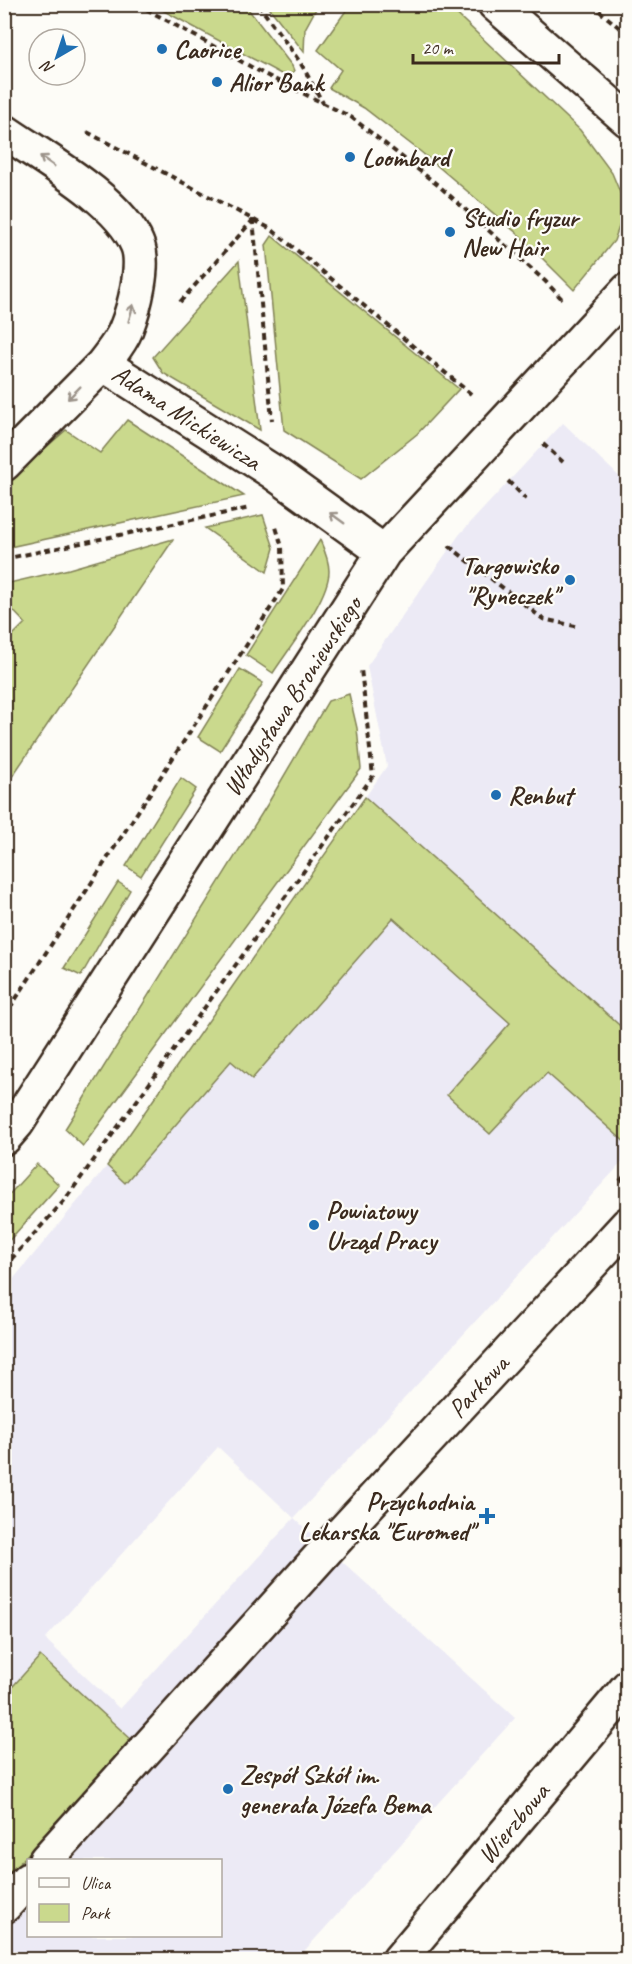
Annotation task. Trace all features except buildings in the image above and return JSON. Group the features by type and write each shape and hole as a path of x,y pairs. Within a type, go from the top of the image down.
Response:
{"street":[{"path":"495,4 627,120"},
{"path":"4,131 87,188 114,212 128,228 138,245 139,278 132,311 126,331 103,364"},
{"name":"Władysława Broniewskiego","path":"9,1124 384,552 627,290"},
{"name":"Adama Mickiewicza","path":"4,464 103,364 273,472 384,552"},
{"name":"Parkowa","path":"47,1859 328,1548 627,1224"},
{"name":"Wierzbowa","path":"399,1959 627,1687"},
{"path":"4,1906 27,1881"}],"path":[{"path":"137,4 264,74 351,117 439,186 545,281 592,329"},
{"path":"258,4 300,62 324,104"},
{"path":"591,4 627,34"},
{"path":"77,127 271,229 471,394"},
{"path":"177,305 253,219"},
{"path":"253,219 273,425"},
{"path":"536,437 563,462"},
{"path":"501,474 526,499"},
{"path":"4,559 258,506"},
{"path":"4,1017 283,589 282,547 276,525"},
{"path":"443,541 543,619 575,626"},
{"path":"4,1267 64,1201 374,776 360,671 364,660"}],"shaded area":[{"path":"563,423 627,484 627,1157 294,1518 515,1718 297,1959 5,1960 5,1289 107,1166 387,766 367,666 459,535","holes":["218,1447 294,1518 120,1709 45,1639"]}],"green space":[{"path":"153,5 245,5 294,71 288,75 281,74"},
{"path":"267,5 318,5 305,29 304,52"},
{"path":"350,5 447,5 580,130 612,173 626,207 614,241 574,290 519,235 421,152 364,108 329,88 341,70 318,50"},
{"path":"272,236 459,389 417,434 361,479 284,430 266,245"},
{"path":"239,261 260,430 163,373 153,357"},
{"path":"127,420 244,496 5,548 4,484 66,430 100,453"},
{"path":"263,515 274,548 267,572 205,528"},
{"path":"173,539 5,787 5,643 25,623 5,602 5,584 69,569"},
{"path":"320,540 328,563 327,582 316,609 273,673 246,655"},
{"path":"240,669 263,683 220,751 198,737"},
{"path":"349,694 357,728 361,769 83,1146 65,1129 267,805 328,701"},
{"path":"181,778 196,789 141,876 126,866"},
{"path":"365,797 627,1032 627,1144 547,1073 490,1134 447,1095 510,1023 393,918 252,1079 231,1061 125,1183 107,1166"},
{"path":"118,882 130,890 81,976 64,968"},
{"path":"37,1164 59,1185 5,1245 5,1199"},
{"path":"40,1656 132,1740 5,1879 5,1695"}],"place":[{"name":"Caorice","path":"162,49"},
{"name":"Alior Bank","path":"217,82"},
{"name":"Loombard","path":"350,157"},
{"name":"Studio fryzur New Hair","path":"450,232"},
{"name":"Targowisko \"Ryneczek\"","path":"570,580"},
{"name":"Renbut","path":"496,795"},
{"name":"Powiatowy Urząd Pracy","path":"314,1225"},
{"name":"Przychodnia Lekarska \"Euromed\"","path":"487,1516"},
{"name":"Zespół Szkół im. generała Józefa Bema","path":"228,1789"}]}
